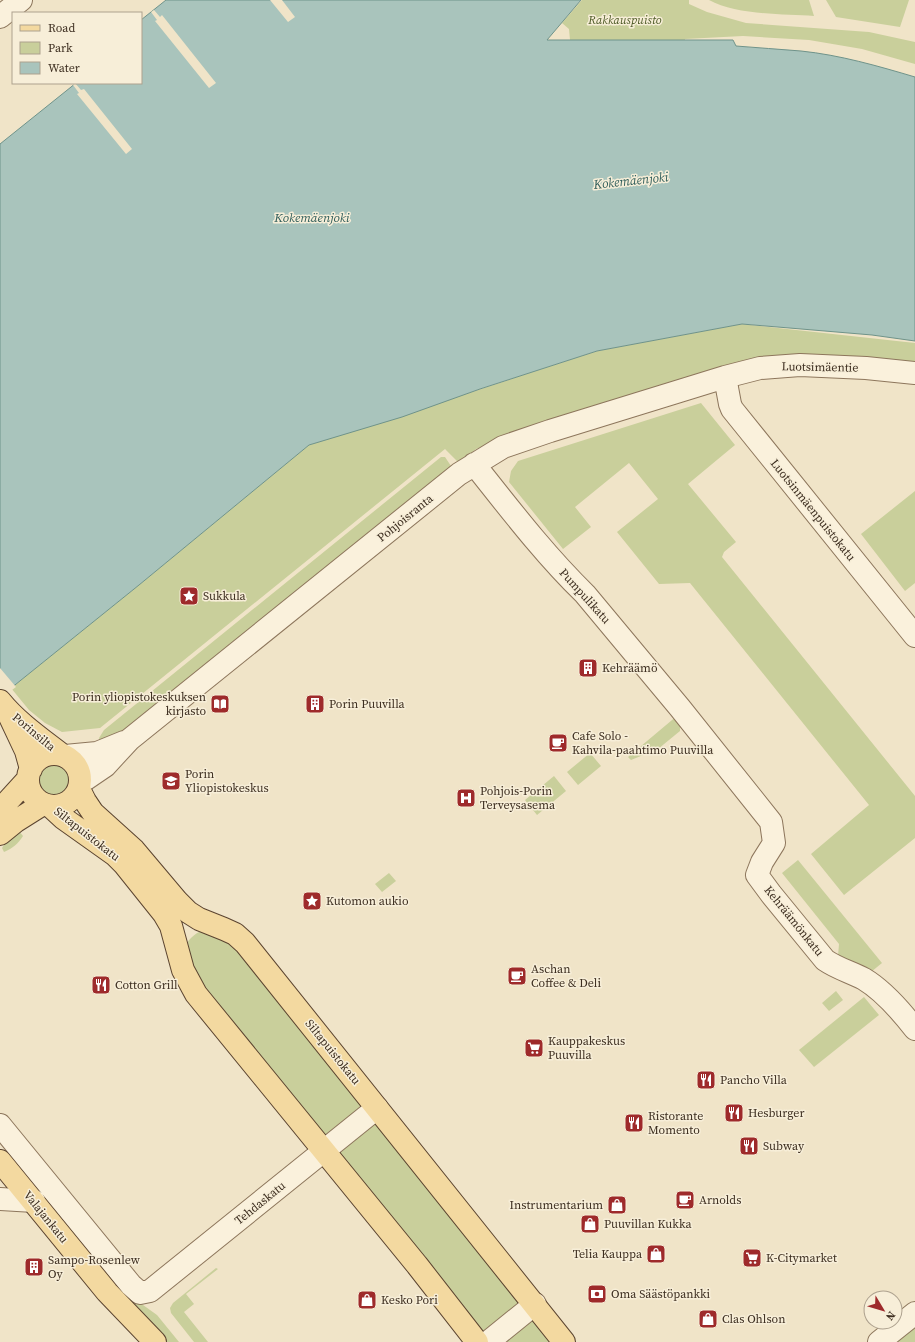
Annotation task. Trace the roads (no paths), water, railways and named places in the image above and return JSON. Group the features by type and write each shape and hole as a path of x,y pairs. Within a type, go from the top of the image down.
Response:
{"main road":[{"name":"Porinsilta","path":"3,705 29,730 64,755"},
{"name":"Porinsilta","path":"3,705 26,751 30,774"},
{"path":"0,810 30,774 37,761 44,756 53,754 64,755 76,764 80,774 80,786 74,798 65,804 47,805 16,821 0,834"},
{"path":"30,774 32,792 38,801 47,805"},
{"name":"Siltapuistokatu","path":"80,786 85,801 93,813 134,850 188,912 209,924 229,931 245,943 564,1342"},
{"name":"Siltapuistokatu","path":"47,805 115,855 132,873 172,926 177,951 185,976 196,994 417,1265 477,1342"},
{"path":"177,951 180,937 188,928 197,924 209,924"},
{"name":"Valajankatu","path":"1,1168 34,1201 107,1292 141,1342"},
{"name":"Valajankatu","path":"107,1292 155,1342"}],"street":[{"path":"0,17 21,0"},
{"name":"Luotsimäentie","path":"725,377 760,368 800,365 866,368 915,373"},
{"name":"Pohjoisranta","path":"80,786 105,766 129,740 459,474 474,464 503,448 543,433 725,377"},
{"name":"Luotsinmäenpuistokatu","path":"725,377 732,409 915,636"},
{"name":"Pumpulikatu","path":"474,464 532,535 585,594 695,727"},
{"name":"Kehräämönkatu","path":"695,727 771,822 774,843 762,862 757,875 825,960 835,967 864,979 871,984 887,997 915,1029"},
{"name":"Pohjoisranta","path":"64,755 97,752 129,740"},
{"name":"Tehdaskatu","path":"0,1125 131,1285 140,1293 150,1291 377,1108"},
{"path":"0,1199 34,1201"},
{"path":"488,1342 534,1304"},
{"path":"879,1342 915,1313"}],"water":[{"name":"Kokemäenjoki","path":"166,0 581,0 547,40 733,40 736,46 801,51 830,55 915,77 915,341 872,335 742,324 597,351 480,389 402,417 309,445 0,697 0,144 75,84 142,84 142,19"}],"place":[{"name":"Sukkula","path":"189,596"},
{"name":"Kehräämö","path":"588,668"},
{"name":"Porin yliopistokeskuksen kirjasto","path":"220,704"},
{"name":"Porin Puuvilla","path":"315,704"},
{"name":"Cafe Solo - Kahvila-paahtimo Puuvilla","path":"558,743"},
{"name":"Porin Yliopistokeskus","path":"171,781"},
{"name":"Pohjois-Porin Terveysasema","path":"466,798"},
{"name":"Kutomon aukio","path":"312,901"},
{"name":"Aschan Coffee & Deli","path":"517,976"},
{"name":"Cotton Grill","path":"101,985"},
{"name":"Kauppakeskus Puuvilla","path":"534,1048"},
{"name":"Pancho Villa","path":"706,1080"},
{"name":"Hesburger","path":"734,1113"},
{"name":"Ristorante Momento","path":"634,1123"},
{"name":"Subway","path":"749,1146"},
{"name":"Arnolds","path":"685,1200"},
{"name":"Instrumentarium","path":"617,1205"},
{"name":"Puuvillan Kukka","path":"590,1224"},
{"name":"Telia Kauppa","path":"656,1254"},
{"name":"K-Citymarket","path":"752,1258"},
{"name":"Sampo-Rosenlew Oy","path":"34,1267"},
{"name":"Oma Säästöpankki","path":"597,1294"},
{"name":"Kesko Pori","path":"367,1300"},
{"name":"Clas Ohlson","path":"708,1319"}],"park label":[{"name":"Rakkauspuisto","path":"625,20"}]}
